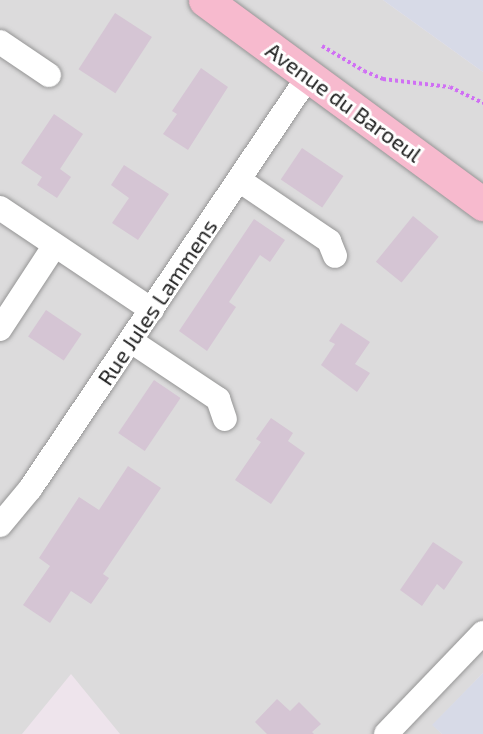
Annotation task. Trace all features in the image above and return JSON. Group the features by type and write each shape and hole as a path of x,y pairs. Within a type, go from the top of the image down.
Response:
{"main road":[{"name":"Avenue du Baroeul","path":"206,0 483,204"}],"street":[{"path":"0,42 49,75"},
{"name":"Rue Jules Lammens","path":"0,525 30,489 309,76"},
{"path":"239,180 329,241 335,256"},
{"path":"0,208 152,310"},
{"path":"0,329 55,245"},
{"path":"131,341 218,399 225,419"},
{"path":"386,734 483,633"}],"path":[{"path":"315,43 383,79 450,87 483,103"}],"shaded area":[{"path":"0,0 383,0 483,72 483,673 433,725 442,734 120,734 71,674 22,734 0,734"},
{"path":"383,0 483,0 483,72"},
{"path":"483,673 483,734 442,734 432,725"}],"building":[{"path":"115,13 152,37 115,93 79,69"},
{"path":"201,68 228,87 188,150 163,134 177,114 172,111"},
{"path":"54,114 83,134 60,169 71,177 57,198 37,185 42,177 21,163"},
{"path":"302,148 343,176 322,207 281,180"},
{"path":"124,165 169,194 138,240 112,223 129,198 111,185"},
{"path":"413,216 439,237 402,283 376,262"},
{"path":"254,219 285,240 270,262 260,255 229,302 236,307 207,351 179,331"},
{"path":"46,310 82,334 64,361 28,337"},
{"path":"341,323 370,342 355,364 370,373 357,392 321,365 335,344 329,341"},
{"path":"154,380 181,398 145,451 118,433"},
{"path":"271,418 293,433 288,441 305,453 271,504 235,480 261,442 256,439"},
{"path":"128,466 161,488 103,574 109,578 91,604 71,591 50,623 23,605 50,566 39,558 79,497 99,510"},
{"path":"433,542 463,562 444,590 437,584 422,606 400,590"},
{"path":"277,699 290,711 299,702 321,724 312,732 314,734 267,734 255,722"}]}
